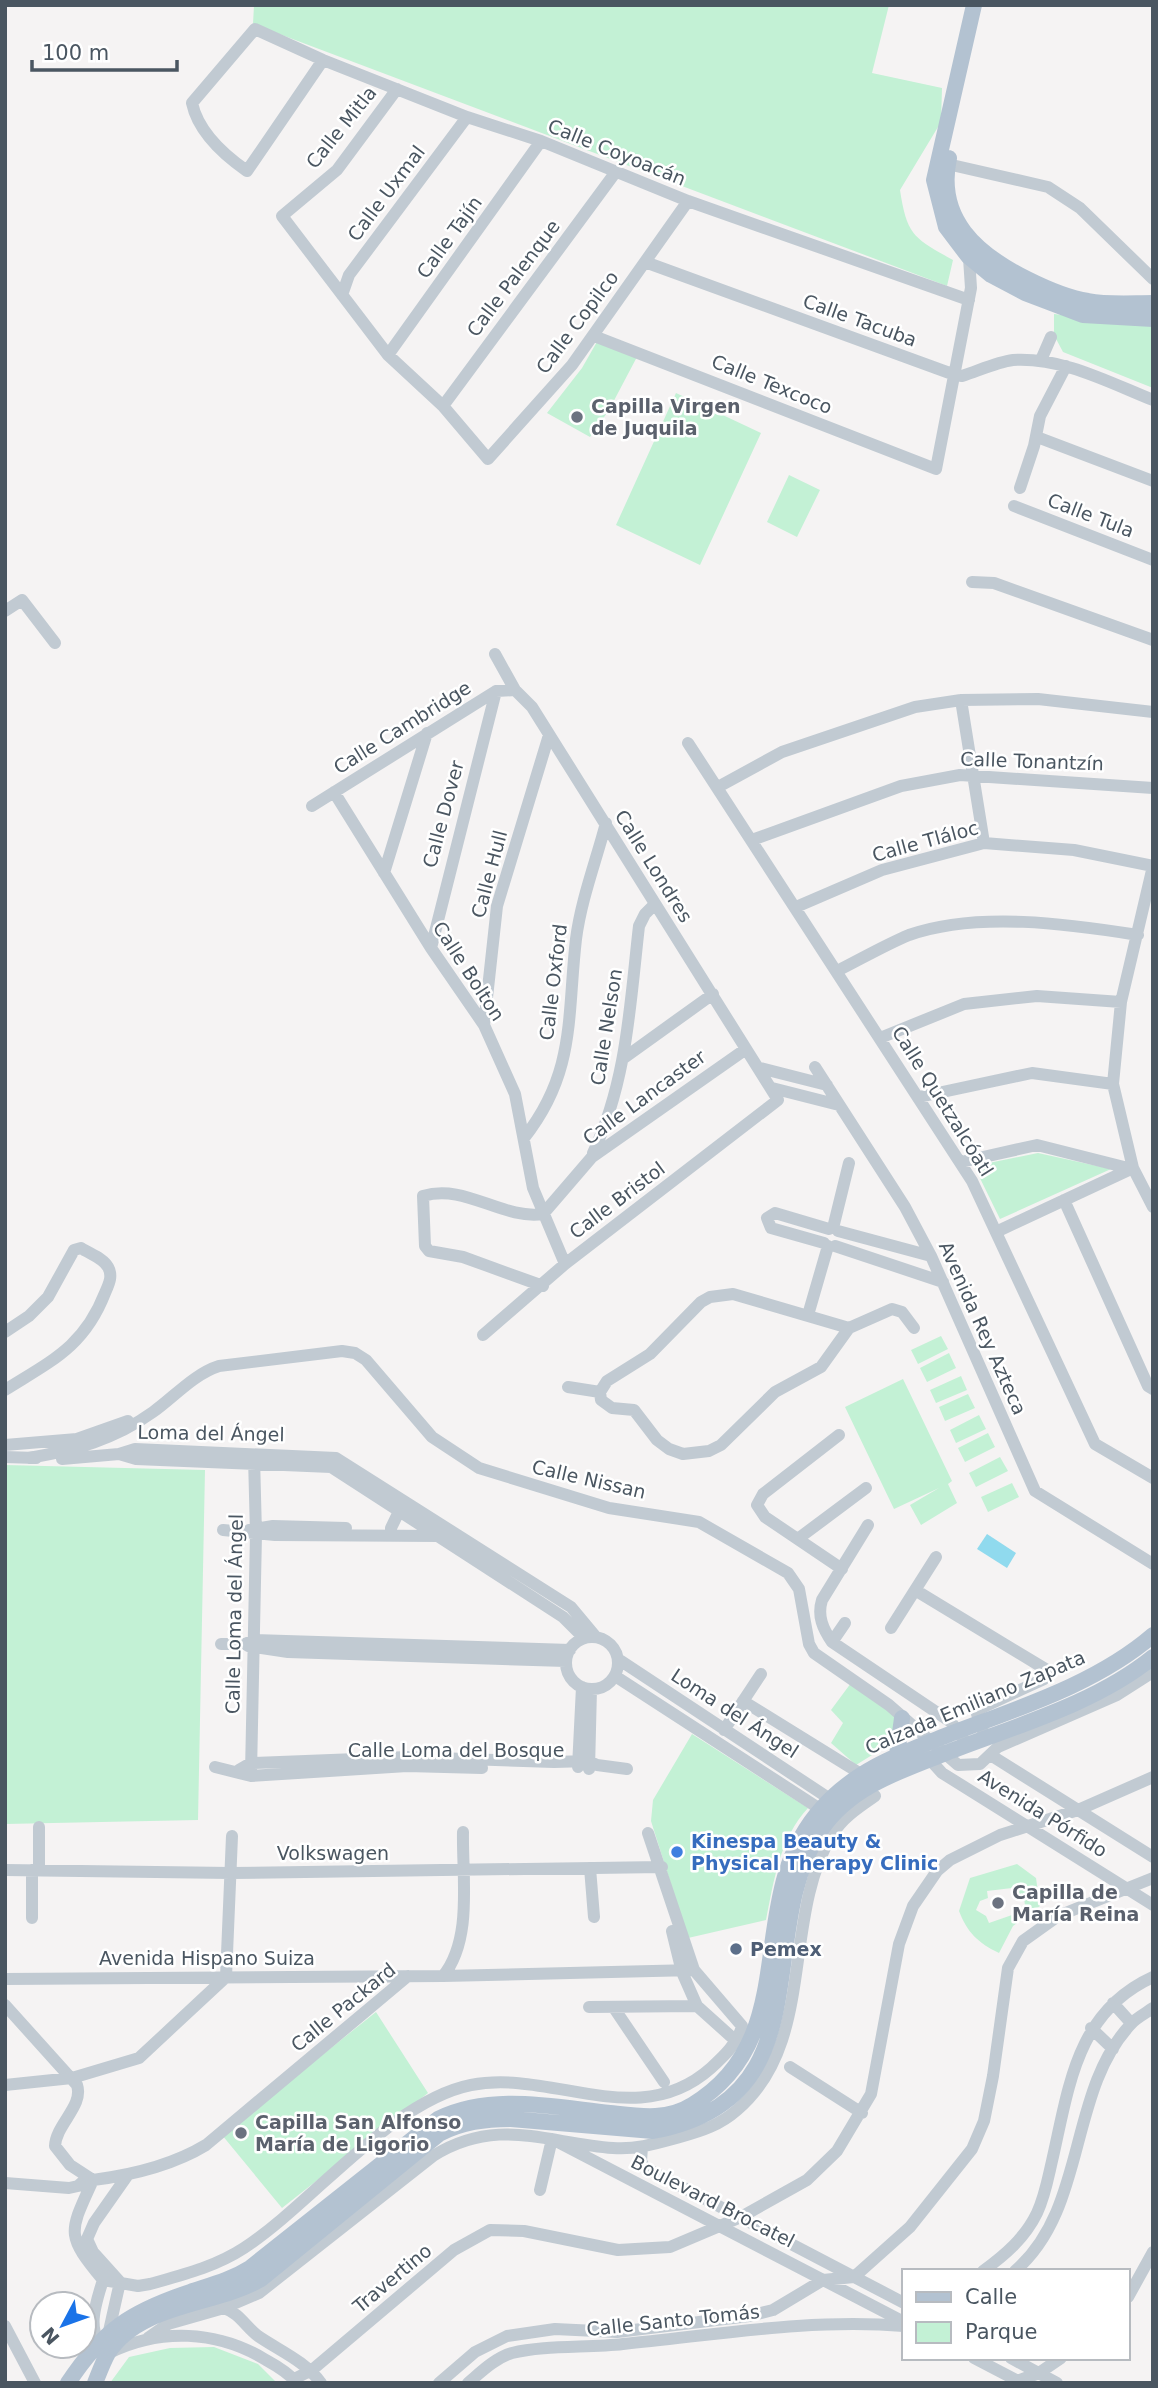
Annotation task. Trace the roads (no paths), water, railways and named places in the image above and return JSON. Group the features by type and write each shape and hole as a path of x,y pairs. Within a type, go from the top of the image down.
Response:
{"main road":[{"path":"974,5 943,163 951,208 968,239 997,264 1046,289 1087,301 1153,303"},
{"path":"982,5 943,163 934,180 946,227 969,258 991,275 1025,293 1083,315 1153,318"},
{"name":"Calzada Emiliano Zapata","path":"982,1730 1104,1670 1153,1635"},
{"name":"Calzada Emiliano Zapata","path":"68,2383 103,2348 159,2315 235,2292 261,2279 439,2134 452,2127 480,2120 512,2119 653,2131 691,2122 719,2105 746,2080 768,2044 798,1882 808,1854 822,1829 838,1811 865,1789 930,1751 982,1730 1096,1692 1153,1657"},
{"path":"897,1755 906,1722"},
{"name":"Calzada Emiliano Zapata","path":"120,2337 146,2308 222,2282 250,2268 439,2119 454,2111 495,2104 659,2116 689,2107 706,2096 737,2067 751,2045 760,2015 781,1890 790,1858 825,1804 862,1774 897,1755 930,1751"},
{"name":"Calzada Emiliano Zapata","path":"94,2383 103,2348"}],"street":[{"name":"Calle Coyoacán","path":"323,60 247,171 232,161 196,120 192,103 255,29 323,60 467,117 541,141 688,201 970,294"},
{"name":"Calle Mitla","path":"342,295 282,216 337,170 397,89"},
{"name":"Calle Uxmal","path":"342,295 349,275 467,117"},
{"name":"Calle Tajín","path":"388,355 541,141"},
{"path":"943,163 1048,187 1080,208 1153,279"},
{"name":"Calle Palenque","path":"443,406 615,173"},
{"name":"Calle Copilco","path":"443,406 488,459 572,365 688,201"},
{"path":"969,258 970,294 955,375 962,376 1010,360 1041,360 1066,366 1153,400"},
{"name":"Calle Tacuba","path":"645,262 955,375"},
{"path":"970,294 991,275"},
{"path":"342,295 388,355 443,406"},
{"name":"Calle Texcoco","path":"594,336 936,470 955,375"},
{"path":"1041,360 1051,337"},
{"path":"1020,488 1037,437 1040,416 1066,366"},
{"path":"1037,437 1153,481"},
{"name":"Calle Tula","path":"1014,506 1153,560"},
{"path":"972,582 993,583 1153,640"},
{"path":"5,611 22,600 55,643"},
{"name":"Calle Londres","path":"495,654 515,690 532,707 606,823 778,1100"},
{"name":"Calle Cambridge","path":"312,806 496,691 515,690"},
{"name":"Calle Dover","path":"431,948 496,691"},
{"path":"718,787 782,752 915,707 961,700 1038,699 1153,712"},
{"path":"961,700 971,776 984,843"},
{"path":"384,873 427,733"},
{"name":"Calle Hull","path":"484,1025 497,906 549,735"},
{"name":"Calle Quetzalcóatl","path":"688,743 961,1162 1095,1444 1153,1478"},
{"name":"Calle Tonantzín","path":"752,840 901,786 971,776 1153,788"},
{"name":"Calle Bolton","path":"334,792 431,948 484,1025 515,1094 527,1166 543,1214 565,1264"},
{"name":"Calle Oxford","path":"524,1138 548,1104 561,1067 570,1027 576,936 606,823"},
{"name":"Calle Tláloc","path":"796,907 882,870 984,843 1074,850 1153,866"},
{"path":"1153,866 1121,1002 1112,1084 1133,1169 1153,1207"},
{"name":"Calle Nelson","path":"592,1157 608,1121 624,1058 639,926 645,914 655,904"},
{"path":"837,971 910,935 967,924 1057,922 1138,935"},
{"path":"624,1058 713,994"},
{"path":"880,1038 964,1004 1037,996 1121,1002"},
{"name":"Calle Lancaster","path":"543,1214 592,1157 746,1049"},
{"name":"Avenida Rey Azteca","path":"815,1067 905,1206 931,1255 1035,1491 1153,1564"},
{"path":"760,1068 827,1085"},
{"path":"919,1097 1032,1073 1112,1084"},
{"path":"772,1088 839,1105"},
{"name":"Calle Bristol","path":"483,1335 543,1286 565,1264 778,1100"},
{"path":"608,1121 623,1133"},
{"path":"961,1162 1037,1145 1133,1169"},
{"path":"808,1315 829,1245 823,1234 833,1229 849,1163"},
{"path":"996,1232 1133,1169"},
{"path":"543,1214 518,1215 470,1197 423,1196 425,1246 429,1251 463,1257 543,1286"},
{"path":"1064,1200 1148,1386 1153,1389"},
{"path":"931,1255 775,1213 767,1218 771,1228 943,1282"},
{"path":"5,1332 29,1316 48,1297 74,1250 81,1248 104,1262 110,1270 110,1281 102,1303 76,1343 5,1390"},
{"path":"517,1278 526,1299"},
{"path":"600,1392 607,1381 650,1354 701,1302 710,1297 733,1294 849,1328"},
{"path":"600,1392 606,1406 634,1410 657,1440 669,1449 683,1454 709,1451 721,1445 775,1392 821,1367 849,1328 897,1309 914,1328"},
{"name":"Calle Nissan","path":"28,1451 100,1442 152,1413 212,1368 342,1351 355,1353 374,1367 432,1437 479,1468 609,1508 689,1519 708,1526 795,1580 809,1644 814,1653 906,1722 930,1751"},
{"path":"568,1387 600,1392"},
{"path":"839,1435 763,1494 757,1505 765,1517 842,1569"},
{"path":"5,1445 28,1451"},
{"path":"5,1457 28,1451"},
{"name":"Loma del Ángel","path":"28,1451 65,1459 119,1454 136,1459 254,1458 331,1467 571,1607 590,1638"},
{"name":"Calle Loma del Ángel","path":"247,1770 254,1458"},
{"path":"799,1538 866,1488"},
{"path":"391,1528 401,1506"},
{"path":"868,1525 819,1608 824,1631 832,1642 962,1738"},
{"path":"253,1531 391,1528 441,1531"},
{"path":"223,1530 441,1531"},
{"path":"891,1628 936,1557"},
{"path":"915,1590 1047,1670 1044,1679 983,1706 977,1714 982,1730"},
{"path":"832,1642 845,1623"},
{"path":"220,1644 568,1655 590,1638 611,1645 618,1660 615,1676 605,1686 586,1688 570,1677 568,1655"},
{"name":"Loma del Ángel","path":"618,1660 812,1787 825,1804"},
{"path":"930,1751 965,1767 980,1764 992,1756 1001,1745 1118,1695 1153,1672"},
{"path":"724,1730 761,1674"},
{"name":"Loma del Ángel","path":"615,1676 804,1799 825,1804"},
{"name":"Calle Loma del Bosque","path":"215,1767 247,1770 586,1765 586,1688"},
{"path":"744,1701 862,1774"},
{"name":"Avenida Pórfido","path":"930,1751 942,1773 1153,1905"},
{"name":"Avenida Pórfido","path":"992,1756 1153,1857"},
{"path":"586,1765 627,1769"},
{"path":"1028,1826 1078,1810 1153,1777"},
{"path":"804,1799 812,1787"},
{"path":"149,2338 168,2324 247,2300 446,2148 477,2136 510,2132 614,2148 642,2147 711,2128 736,2112 758,2088 778,2051 789,2014 811,1888 823,1853 845,1818 875,1796"},
{"name":"Travertino","path":"295,2381 312,2370 473,2237 491,2230 524,2231 618,2250 670,2247 741,2217 781,2196 815,2173 837,2151 862,2113 875,2078 899,1944 913,1906 937,1871 972,1848 1028,1826"},
{"path":"32,1919 39,1827"},
{"path":"443,1976 452,1965 461,1936 463,1832"},
{"path":"5,2085 72,2078 139,2058 226,1977 232,1836"},
{"name":"Volkswagen","path":"5,1870 462,1871 659,1867 688,1971"},
{"path":"590,1868 594,1917"},
{"path":"854,2277 910,2227 972,2150 984,2121 1004,1984 1014,1954 1032,1933 1050,1921 1153,1878"},
{"path":"688,1971 697,2006 736,2041"},
{"path":"5,2005 72,2078 79,2097 58,2132 55,2146 70,2165 91,2178 75,2222 85,2260 103,2280 138,2286 227,2258 296,2208 383,2133 420,2106 455,2090 486,2083 532,2085 609,2098 662,2096 681,2090 701,2077 736,2041 741,2029 740,2023 688,1971"},
{"name":"Calle Packard","path":"5,2183 69,2188 91,2178 127,2176 187,2155 206,2145 408,1976 688,1971"},
{"name":"Avenida Hispano Suiza","path":"5,1979 408,1976"},
{"path":"985,2269 1014,2245 1037,2212 1067,2092 1091,2028 1113,2003 1134,1986 1153,1977"},
{"path":"1113,2003 1131,2023"},
{"path":"589,2007 697,2006"},
{"path":"614,2008 664,2082"},
{"path":"1017,2269 1032,2253 1050,2226 1095,2090 1113,2049 1131,2023 1153,2008"},
{"path":"1091,2028 1113,2049"},
{"path":"790,2067 862,2113"},
{"path":"540,2190 552,2139"},
{"name":"Boulevard Brocatel","path":"552,2139 900,2321"},
{"name":"Boulevard Brocatel","path":"642,2147 641,2161 644,2167 902,2301"},
{"path":"81,2240 127,2176"},
{"path":"81,2240 120,2281"},
{"path":"1130,2293 1153,2252"},
{"name":"Calle Santo Tomás","path":"439,2383 475,2352 507,2336 555,2329 617,2332 749,2316 773,2310 823,2280 854,2277"},
{"path":"98,2298 103,2280"},
{"path":"120,2281 115,2306 120,2337 192,2336 226,2342 252,2351 295,2381"},
{"path":"242,2321 247,2300"},
{"path":"98,2301 115,2306"},
{"path":"224,2308 233,2311 257,2335 312,2370 321,2383"},
{"name":"Calle Santo Tomás","path":"468,2383 494,2361 510,2354 532,2350 830,2324 900,2321"},
{"path":"5,2326 35,2383"},
{"path":"98,2340 103,2348"},
{"path":"978,2360 1016,2382 1039,2373 1058,2360"},
{"path":"1015,2360 1057,2383"}],"water":[{"path":"987,1534 1016,1553 1007,1568 977,1549"}],"place":[{"name":"Capilla Virgen de Juquila","path":"577,417"},
{"name":"Kinespa Beauty & Physical Therapy Clinic","path":"677,1852"},
{"name":"Capilla de María Reina","path":"998,1903"},
{"name":"Pemex","path":"736,1949"},
{"name":"Capilla San Alfonso María de Ligorio","path":"241,2133"}]}
